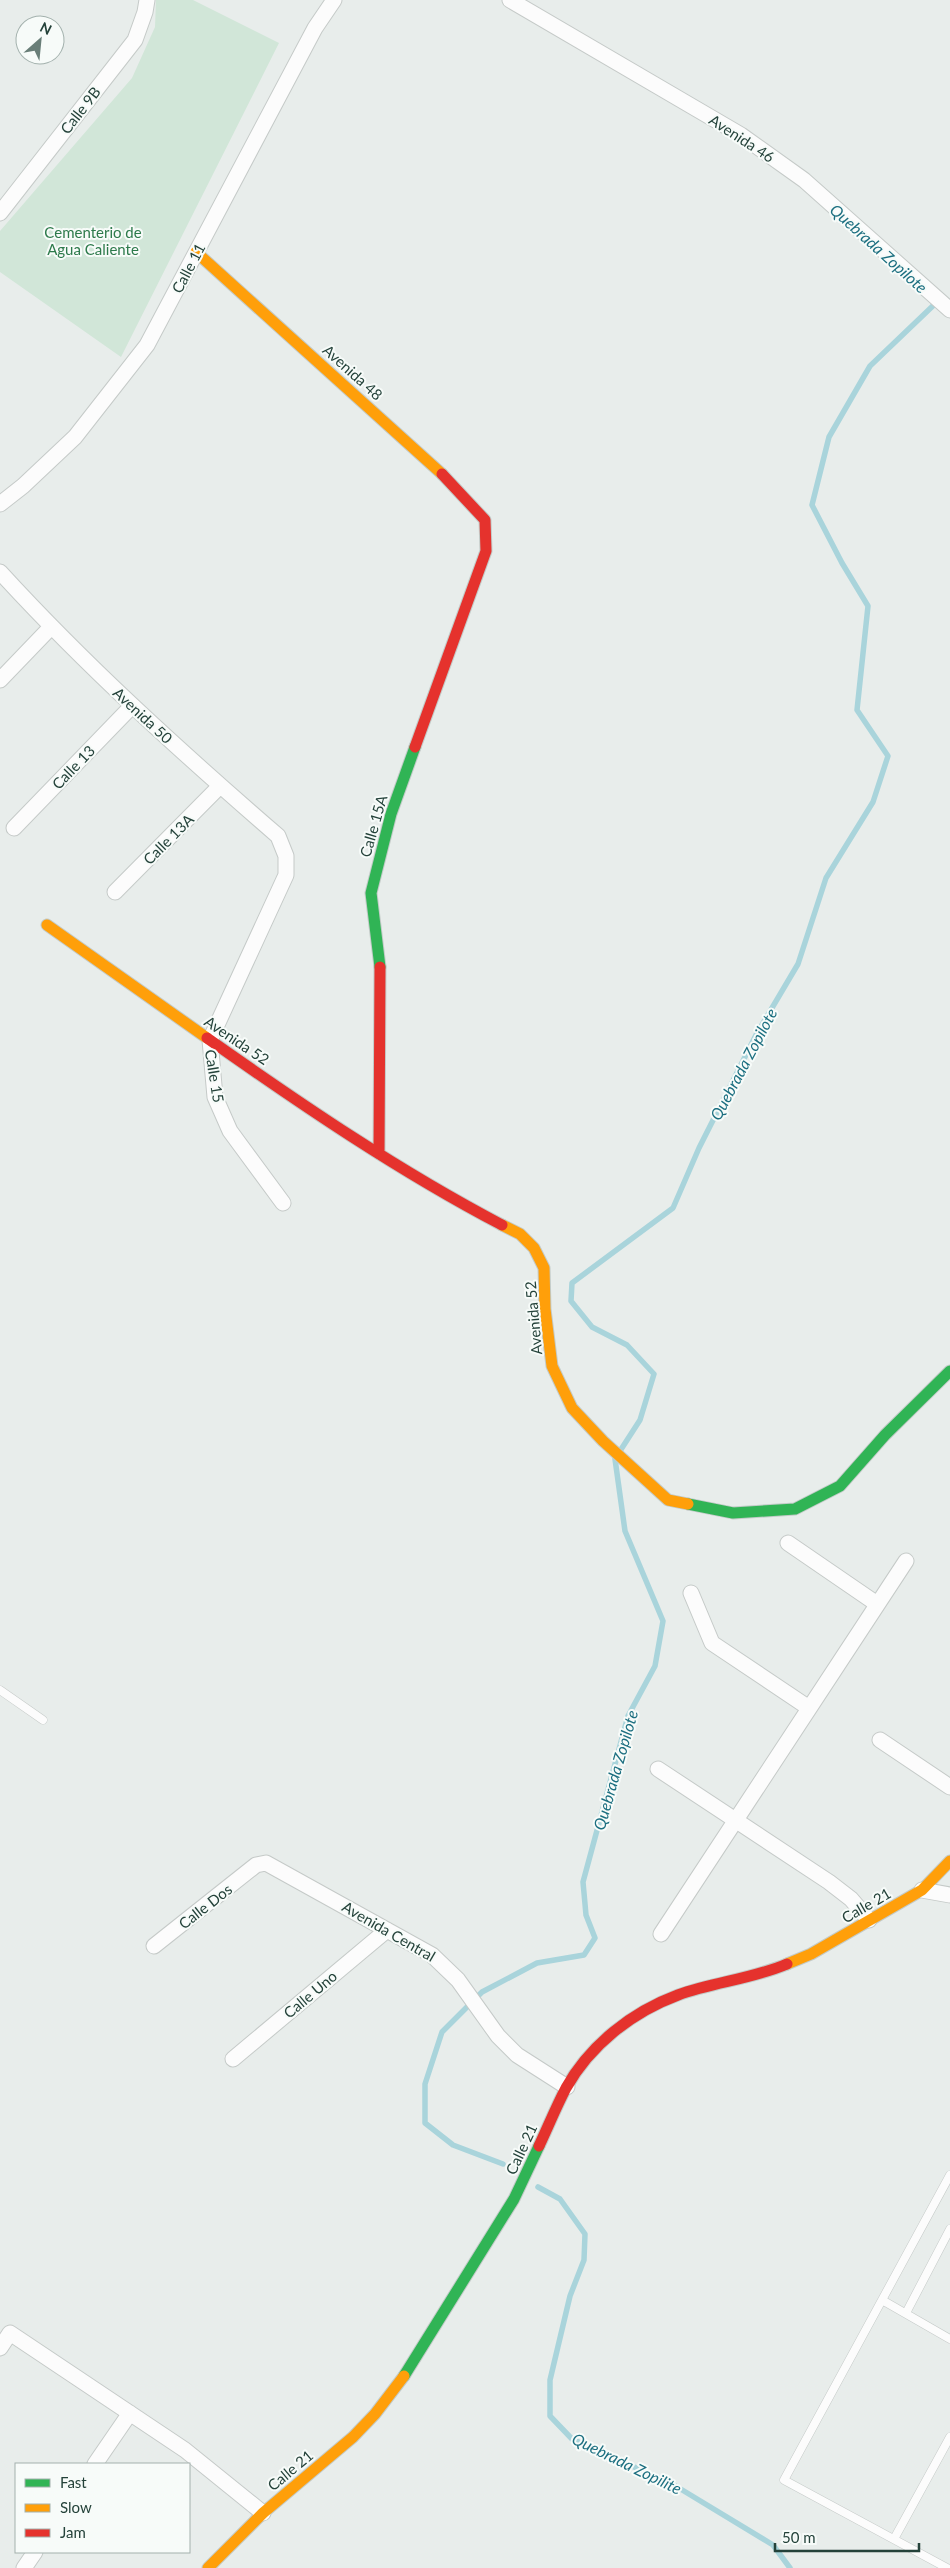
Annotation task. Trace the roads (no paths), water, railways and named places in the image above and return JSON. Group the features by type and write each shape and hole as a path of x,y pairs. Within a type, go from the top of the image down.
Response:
{"street":[{"name":"Calle 9B","path":"0,213 135,40 145,12 146,0"},
{"name":"Calle 11","path":"0,504 23,486 75,437 147,345 315,28 334,0"},
{"name":"Avenida 46","path":"510,0 741,135 804,180 950,310"},
{"name":"Avenida 48","path":"196,252 430,462 485,520"},
{"name":"Calle 15A","path":"379,1154 381,973 371,894 391,814 486,551 485,520"},
{"name":"Avenida 50","path":"0,572 51,627 132,706 278,836 286,856"},
{"path":"0,680 51,627"},
{"name":"Calle 13","path":"14,828 132,706"},
{"name":"Calle 13A","path":"115,892 220,786"},
{"name":"Calle 15","path":"284,1203 230,1131 215,1097 210,1040 286,875 286,856"},
{"name":"Avenida 52","path":"47,924 210,1040 379,1154 464,1205 520,1234 534,1248 544,1268 545,1309 552,1366 572,1408 603,1441 668,1500 733,1513 795,1509 840,1486 885,1435 950,1371"},
{"path":"788,1543 877,1604"},
{"path":"661,1934 906,1560"},
{"path":"691,1593 712,1643 809,1708"},
{"path":"880,1740 950,1787"},
{"path":"658,1769 829,1882 851,1899 869,1920"},
{"name":"Calle 21","path":"208,2568 262,2512 353,2436 375,2414 416,2361 514,2199 567,2087 584,2062 613,2032 631,2018 678,1995 764,1974 811,1954 922,1890 950,1861"},
{"name":"Avenida Central","path":"256,1865 266,1863 276,1867 432,1956 458,1980 498,2036 517,2055 567,2087"},
{"name":"Calle Dos","path":"154,1946 256,1865"},
{"path":"922,1890 950,1895"},
{"name":"Calle Uno","path":"232,2059 387,1930"},
{"path":"0,2348 10,2333 185,2450 262,2512"},
{"path":"96,2463 130,2413"},
{"path":"24,2568 34,2553"}],"lane":[{"path":"0,1690 43,1720"},
{"path":"947,2568 784,2480 950,2175"},
{"path":"906,2314 950,2230"},
{"path":"882,2300 950,2339"},
{"path":"894,2539 950,2437"}],"waterway":[{"name":"Quebrada Zopilote","path":"620,1451 640,1420 654,1374 627,1345 592,1327 571,1301 572,1283 673,1208 699,1148 756,1035 798,964 826,878 873,802 888,756 857,710 868,606 842,563 812,505 829,437 870,366 938,301"},
{"name":"Quebrada Zopilote","path":"503,2164 453,2145 425,2123 425,2084 442,2032 482,1992 537,1963 584,1955 595,1938 586,1915 583,1882 628,1716 655,1666 663,1621 625,1531 615,1459"},
{"name":"Quebrada Zopilite","path":"538,2187 560,2199 585,2234 584,2260 570,2296 550,2380 550,2416 572,2439 674,2485 773,2545 790,2568"}],"park label":[{"name":"Cementerio de Agua Caliente","path":"93,240"}]}
